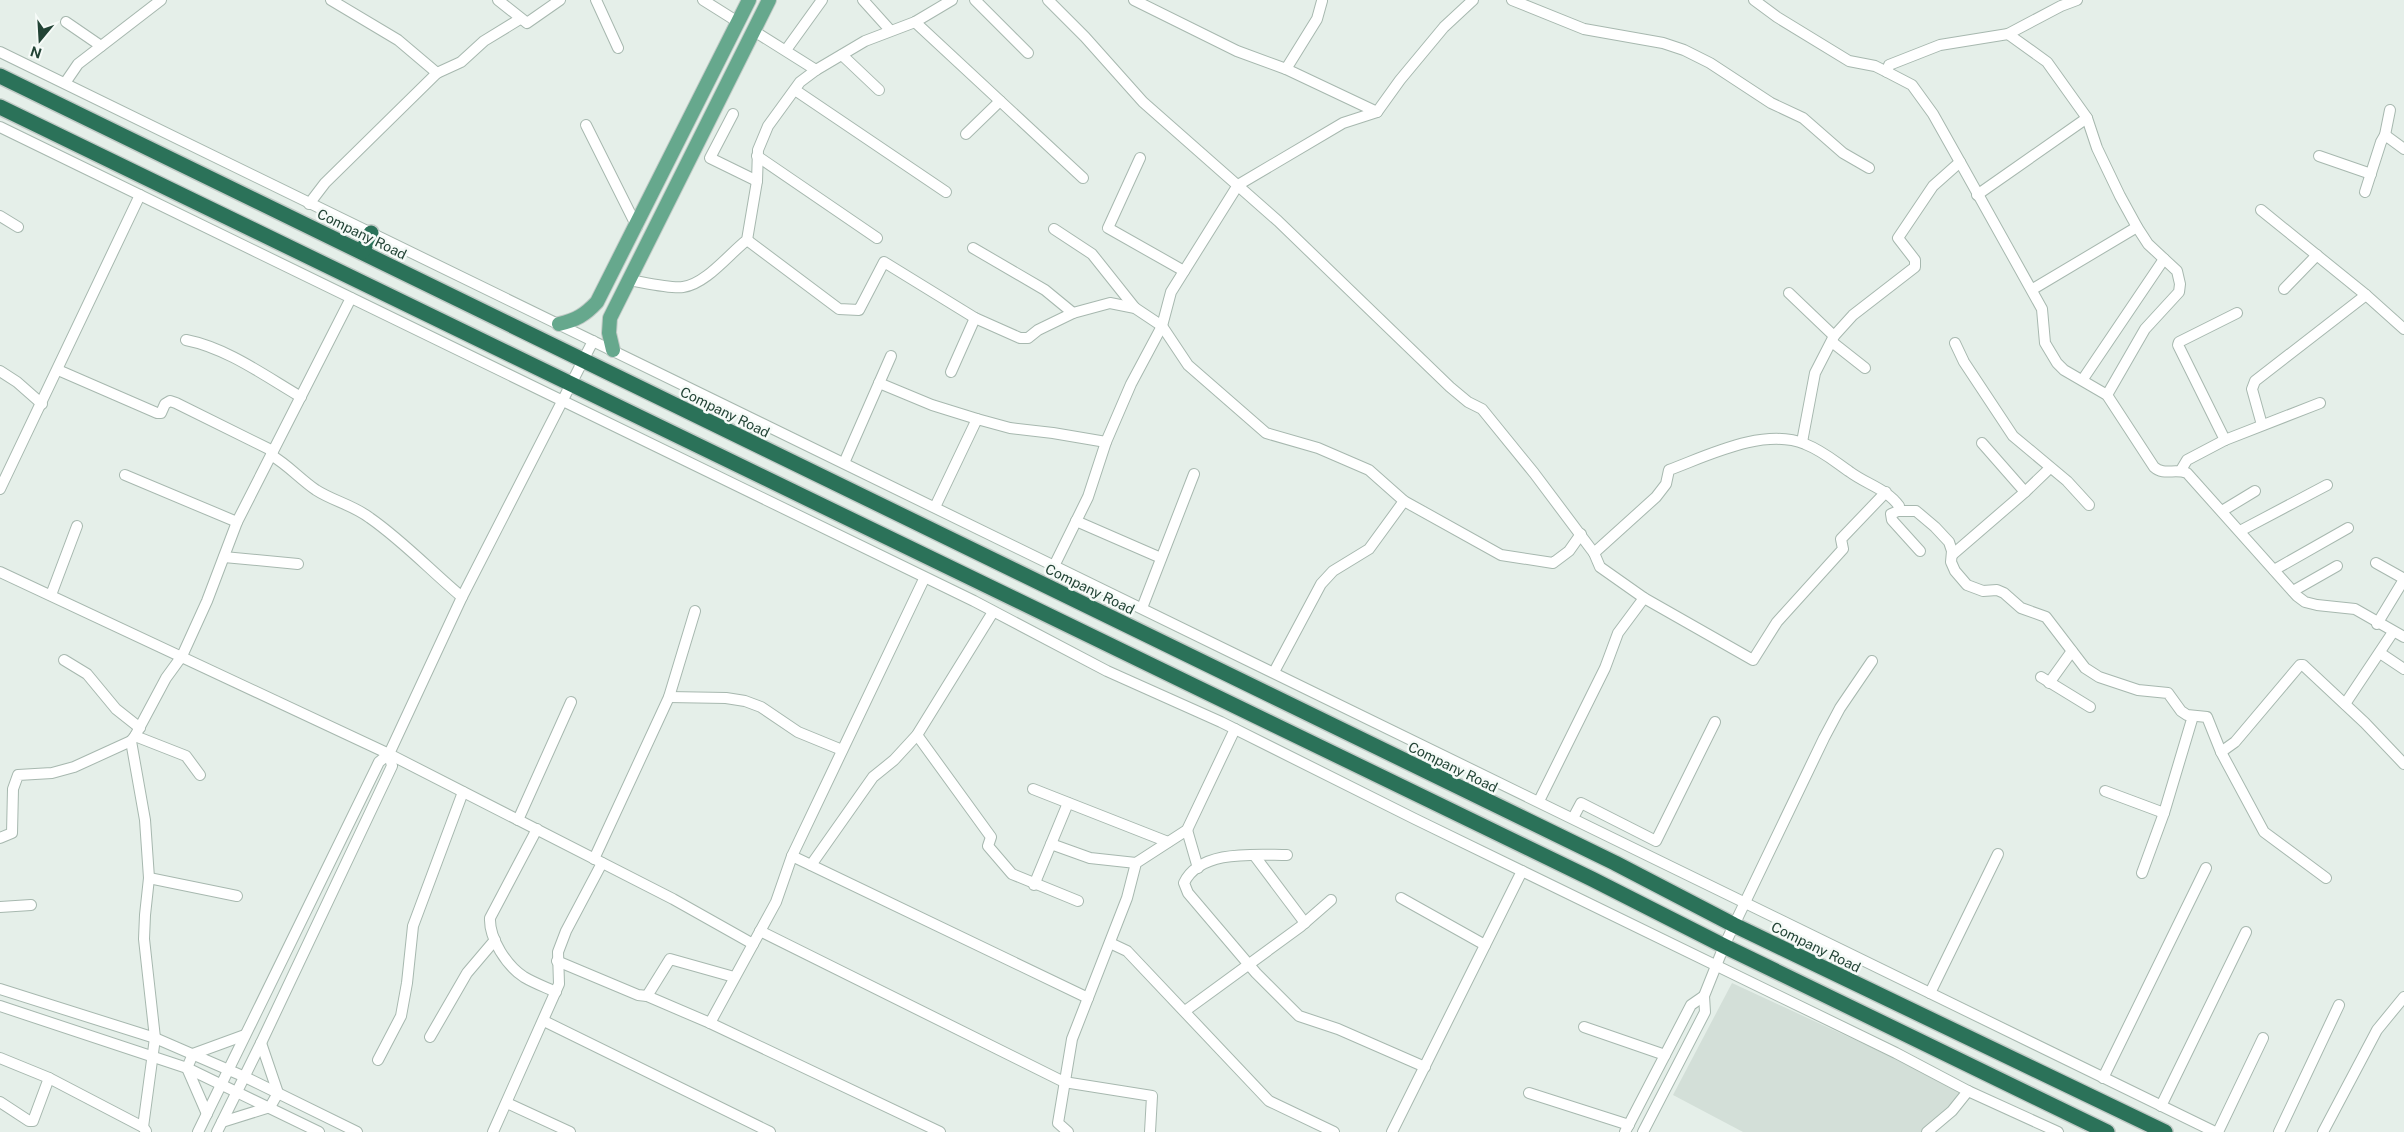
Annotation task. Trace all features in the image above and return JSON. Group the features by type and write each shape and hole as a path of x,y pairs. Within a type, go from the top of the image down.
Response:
{"highway":[{"name":"Company Road","path":"0,76 583,362 1615,863 1734,925 2165,1132"},
{"path":"0,106 1592,879 1724,946 2107,1132"},
{"path":"362,252 371,233"}],"main road":[{"path":"559,324 576,320 587,314 597,302 637,227 749,0"},
{"path":"613,350 608,333 610,318 769,0"}],"street":[{"path":"65,83 78,64 162,0"},
{"path":"331,0 398,40 437,73"},
{"path":"498,0 508,6 520,19 527,23 560,0"},
{"path":"596,0 618,48"},
{"path":"703,0 738,22"},
{"path":"786,50 822,0"},
{"path":"863,0 890,30"},
{"path":"629,280 683,287 715,270 729,253 747,240 757,181 757,156 768,126 800,82 816,70 865,41 915,22 952,0"},
{"path":"975,0 1028,53"},
{"path":"1048,0 1143,102 1278,221 1450,387 1468,402 1482,409 1581,534 1594,553 1600,567 1644,598 1754,660 1777,622 1843,549 1841,539 1886,492"},
{"path":"1134,0 1237,51 1286,69 1377,112"},
{"path":"1054,566 1088,497 1106,442 1131,384 1162,326 1171,292 1238,185 1344,124 1377,112 1444,26 1473,0"},
{"path":"1512,0 1584,29 1664,43 1684,50 1710,63 1771,103 1803,118 1843,153 1870,168"},
{"path":"1754,0 1777,17 1849,61 1875,66 1912,85 1933,114 1977,195 2033,289 2042,309 2045,342 2057,363 2064,370 2083,379 2107,395 2154,467 2163,472 2181,470 2192,477 2274,570 2305,602 2355,609 2378,624 2404,637"},
{"path":"1887,72 1889,65 1896,61 1930,48 2008,34 2061,6 2078,0"},
{"path":"1286,69 1317,19 1322,1"},
{"path":"309,204 325,183 437,73 461,62 484,41 520,19"},
{"path":"66,22 101,46"},
{"path":"915,22 1083,178"},
{"path":"754,31 816,70"},
{"path":"2008,34 2047,62 2087,118 2097,148 2137,227 2148,244 2177,270 2180,284 2179,292 2145,329 2107,395"},
{"path":"0,52 2217,1132 2263,1038"},
{"path":"842,55 879,90"},
{"path":"795,90 946,192"},
{"path":"966,134 1000,101"},
{"path":"2365,192 2385,135 2390,110"},
{"path":"733,114 710,158 757,181"},
{"path":"1977,195 2087,118"},
{"path":"586,125 637,227"},
{"path":"0,127 994,612 1107,671 1235,729 1968,1091 2058,1132"},
{"path":"2385,135 2404,149"},
{"path":"757,156 877,238"},
{"path":"2319,156 2371,174"},
{"path":"1140,158 1108,228 1184,271"},
{"path":"1802,442 1815,373 1833,339 1853,316 1915,268 1915,260 1898,238 1933,186 1960,162"},
{"path":"0,490 140,195"},
{"path":"2261,210 2366,295 2404,329"},
{"path":"0,216 18,227"},
{"path":"2033,289 2137,227"},
{"path":"1054,229 1092,254 1134,308 1162,326 1188,365 1266,433 1318,448 1369,470 1404,501 1501,556 1553,563 1570,552 1581,534"},
{"path":"747,240 839,309 859,310 884,262 975,318 1020,338 1028,338 1038,330 1073,313 1110,303 1134,308"},
{"path":"973,248 1045,290 1073,313"},
{"path":"2284,289 2317,255"},
{"path":"2083,379 2164,259"},
{"path":"1789,294 1833,339 1865,368"},
{"path":"2262,425 2252,389 2255,381 2366,295"},
{"path":"0,838 12,833 13,789 18,775 52,773 74,767 135,735 166,678 182,656 237,522 351,298"},
{"path":"2224,440 2178,345 2237,313"},
{"path":"951,372 975,318"},
{"path":"186,340 201,343 228,355 301,397"},
{"path":"198,1132 380,762 389,754 462,597 594,340"},
{"path":"1955,343 1964,362 2013,436 2067,481 2090,505"},
{"path":"844,463 891,356"},
{"path":"58,370 156,413 161,413 165,404 170,401 176,402 272,453 329,498 355,508 370,517 411,550 429,569 462,597"},
{"path":"0,371 17,382 42,404"},
{"path":"879,383 932,405 1010,428 1106,442"},
{"path":"2181,470 2187,460 2224,440 2320,403"},
{"path":"935,507 977,419"},
{"path":"1594,553 1656,497 1666,484 1669,470 1753,440 1802,442 1834,458 1850,472 1886,492 1899,506 1898,511"},
{"path":"1982,443 2026,492"},
{"path":"1952,555 2026,492 2050,468"},
{"path":"1142,608 1194,474"},
{"path":"125,475 237,522"},
{"path":"2240,531 2327,485"},
{"path":"2222,511 2255,491"},
{"path":"1274,672 1321,584 1333,571 1369,548 1404,501"},
{"path":"1920,551 1892,520 1891,514 1898,511 1916,511 1922,514 1949,542 1952,555 1951,562 1955,571 1967,584 1983,591 1997,590 2021,608 2046,617 2085,668 2100,676 2138,690 2168,693 2181,711 2193,716 2207,717 2211,722 2221,752 2264,832 2326,878"},
{"path":"1076,521 1161,558"},
{"path":"51,596 77,526"},
{"path":"2274,570 2348,528"},
{"path":"224,557 298,564"},
{"path":"2376,563 2401,577 2402,581 2378,624"},
{"path":"2293,591 2338,566"},
{"path":"0,572 389,754 673,898 753,944"},
{"path":"710,1023 776,902 792,856 924,579"},
{"path":"1539,801 1605,668 1618,633 1644,598"},
{"path":"493,1132 556,992 559,984 558,952 669,697 695,611"},
{"path":"811,865 873,777 894,760 917,735 994,612"},
{"path":"2345,704 2393,632"},
{"path":"2072,651 2045,680 2090,706"},
{"path":"2380,653 2404,669"},
{"path":"0,1058 50,1078 145,1130 155,1055 155,1038 144,940 149,878 135,735 86,674 64,660"},
{"path":"1642,1132 1705,1012 1704,996 1724,946 1828,730 1840,708 1872,661"},
{"path":"2221,752 2235,742 2300,665 2304,665 2404,764"},
{"path":"669,697 746,701 761,707 798,732 842,750"},
{"path":"518,820 571,702"},
{"path":"2142,873 2164,814 2193,716"},
{"path":"1573,818 1581,803 1656,842 1715,722"},
{"path":"1051,844 1090,858 1136,863 1187,830 1235,729"},
{"path":"135,735 186,756 200,775"},
{"path":"917,735 991,837 988,846 1012,874 1034,885 1078,901"},
{"path":"217,1132 262,1043 392,766 389,754"},
{"path":"1033,789 1168,842"},
{"path":"2105,791 2164,814"},
{"path":"378,1060 401,1016 407,983 413,926 463,792"},
{"path":"1034,885 1068,803"},
{"path":"537,829 490,918 495,940 506,960 524,976 556,992"},
{"path":"1187,830 1198,868"},
{"path":"1930,993 1998,854"},
{"path":"1254,855 1305,923"},
{"path":"1287,855 1226,856 1198,868 1187,876 1184,883 1188,893 1248,964 1299,1016 1338,1029 1425,1067"},
{"path":"792,856 1088,998"},
{"path":"1068,1132 1058,1124 1072,1039 1128,898 1136,863"},
{"path":"2103,1078 2206,868"},
{"path":"1392,1132 1522,871"},
{"path":"149,878 237,896"},
{"path":"1401,898 1485,945"},
{"path":"1185,1011 1305,923 1331,900"},
{"path":"0,908 31,905"},
{"path":"760,931 1064,1082 1152,1096 1154,1100 1150,1132"},
{"path":"2161,1106 2246,932"},
{"path":"430,1037 467,973 495,940"},
{"path":"1110,943 1127,951 1269,1101 1334,1132"},
{"path":"647,996 670,959 734,977"},
{"path":"557,961 710,1023 940,1132"},
{"path":"0,990 155,1038 245,1077 357,1132"},
{"path":"1529,1093 1627,1129 1691,1005 1704,996"},
{"path":"2323,1132 2377,1030 2404,997"},
{"path":"2279,1132 2339,1005"},
{"path":"0,1006 155,1055 222,1084 319,1132"},
{"path":"544,1021 770,1132"},
{"path":"1584,1027 1665,1055"},
{"path":"206,1114 187,1068 193,1054 245,1035"},
{"path":"222,1122 270,1107 278,1093 262,1043"},
{"path":"0,1102 29,1121 33,1120 50,1078"},
{"path":"1927,1132 1952,1111 1968,1091"},
{"path":"507,1103 570,1132"}],"shaded area":[{"path":"1732,983 1974,1095 1930,1132 1743,1132 1673,1095"}]}
